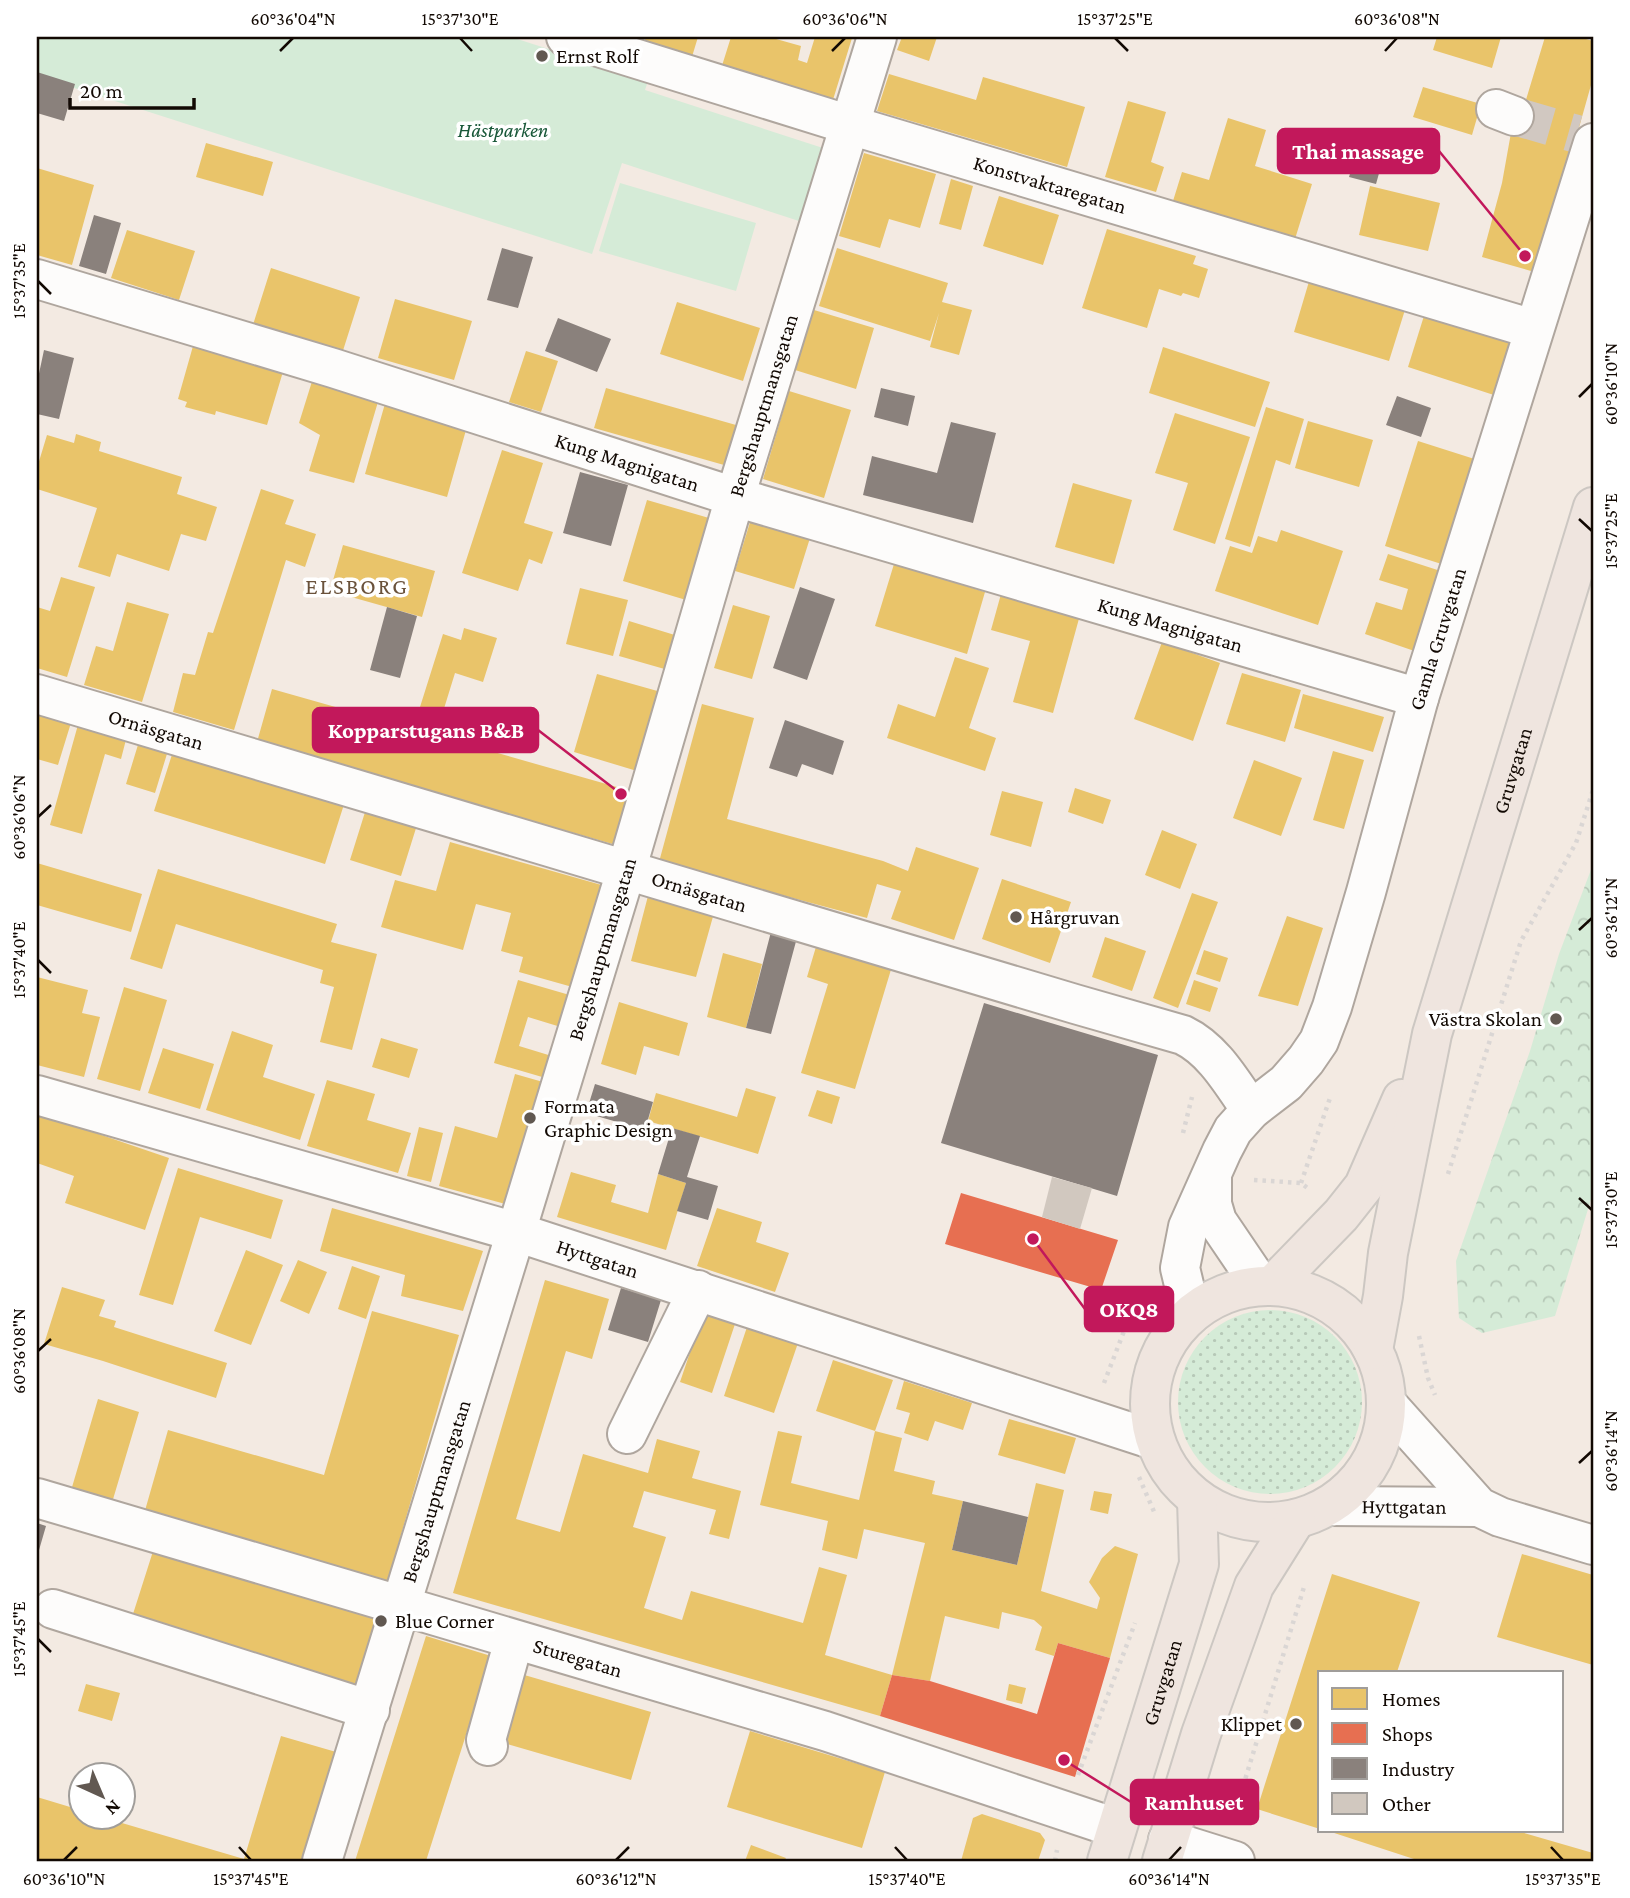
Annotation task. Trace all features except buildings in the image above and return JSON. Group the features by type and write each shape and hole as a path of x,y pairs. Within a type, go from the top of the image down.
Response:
{"main road":[{"name":"Gruvgatan","path":"1373,1350 1388,1253 1432,1034 1593,507"},
{"name":"Gruvgatan","path":"1267,1286 1340,1216 1364,1186 1432,1034"},
{"path":"1165,1851 1200,1734 1254,1586 1313,1513 1349,1491 1365,1472 1377,1451 1384,1427 1386,1403 1382,1376 1373,1350 1348,1317 1313,1295 1267,1286 1231,1292 1203,1305 1191,1314 1174,1331 1162,1350 1150,1394 1154,1440 1164,1463 1179,1483 1197,1500 1244,1521 1313,1513"},
{"name":"Gruvgatan","path":"1112,1844 1199,1564 1197,1500"}],"street":[{"name":"Konstvaktaregatan","path":"566,37 1533,329"},
{"name":"Bergshauptmansgatan","path":"322,1861 402,1607 626,870 735,497 877,37"},
{"name":"Gamla Gruvgatan","path":"1191,1314 1180,1269 1188,1227 1233,1130 1251,1110 1286,1083 1319,1041 1366,892 1419,698 1533,329 1588,139"},
{"name":"Kung Magnigatan","path":"37,279 346,372 735,497 1419,698"},
{"name":"Ornäsgatan","path":"37,694 1183,1035 1195,1041 1219,1064 1251,1110"},
{"name":"Hyttgatan","path":"37,1095 516,1232 1154,1440"},
{"path":"1212,1178 1212,1204 1217,1221 1267,1286"},
{"path":"628,1434 698,1290"},
{"name":"Hyttgatan","path":"1386,1403 1479,1507 1500,1517 1593,1545"},
{"name":"Sturegatan","path":"37,1498 825,1731 1112,1844"},
{"name":"Hyttgatan","path":"1313,1513 1479,1507"},
{"path":"54,1609 370,1710"},
{"path":"488,1746 486,1740 513,1640"},
{"path":"1165,1851 1227,1859"}],"path":[{"path":"1446,1180 1521,941 1576,843 1593,790"},
{"path":"1301,1183 1340,1065 1319,1041"},
{"path":"1418,1335 1428,1378 1438,1400"},
{"path":"1227,1859 1307,1581"}],"green space":[{"name":"Hästparken","path":"37,37 511,37 648,81 645,90 826,149 802,222 622,163 592,254 37,76"},
{"path":"620,183 756,223 736,291 599,251"},
{"path":"1592,867 1593,1193 1555,1316 1482,1333 1459,1318 1456,1261 1530,1051 1559,954"},
{"path":"1270,1310 1288,1311 1305,1317 1321,1325 1335,1337 1347,1351 1355,1367 1361,1384 1361,1420 1355,1437 1347,1453 1335,1467 1321,1479 1305,1487 1288,1493 1270,1494 1252,1493 1235,1487 1219,1479 1205,1467 1193,1453 1185,1437 1179,1420 1178,1402 1179,1384 1185,1367 1193,1351 1205,1337 1219,1325 1235,1317 1252,1311"}],"tunnel":[{"path":"1514,116 1577,134"}],"place":[{"name":"Ernst Rolf","path":"542,56"},
{"name":"Thai massage","path":"1525,256"},
{"name":"Kopparstugans B&B","path":"621,794"},
{"name":"Hårgruvan","path":"1016,917"},
{"name":"Västra Skolan","path":"1556,1019"},
{"name":"Formata Graphic Design","path":"530,1118"},
{"name":"OKQ8","path":"1033,1239"},
{"name":"Blue Corner","path":"381,1621"},
{"name":"Klippet","path":"1296,1724"},
{"name":"Ramhuset","path":"1064,1760"}],"district":[{"name":"ELSBORG","path":"357,586"}]}
